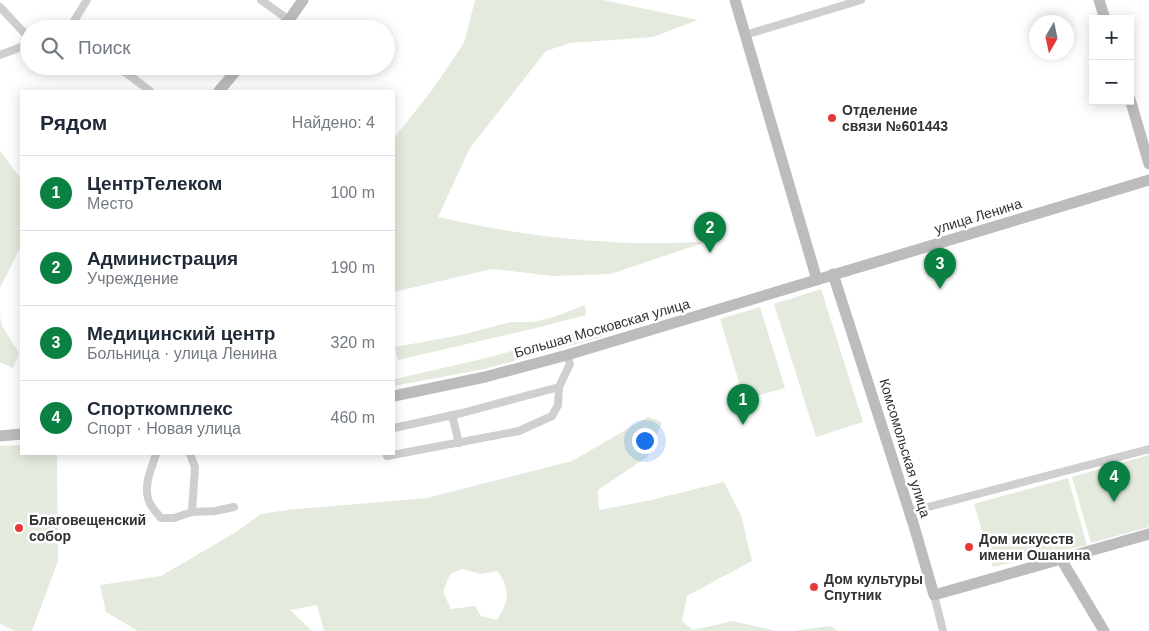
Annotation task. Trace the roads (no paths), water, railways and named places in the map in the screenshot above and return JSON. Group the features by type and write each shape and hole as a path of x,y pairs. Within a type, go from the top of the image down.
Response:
{"street":[{"path":"75,20 87,0"},
{"path":"261,0 289,20 303,0"},
{"path":"735,0 816,280"},
{"path":"745,35 861,0"},
{"path":"1100,0 1104,15"},
{"path":"0,7 20,28"},
{"path":"0,55 20,47"},
{"path":"129,75 149,90"},
{"path":"220,90 232,75"},
{"path":"1132,105 1149,164"},
{"name":"улица Ленина","path":"816,280 1149,180"},
{"name":"Комсомольская улица","path":"833,274 909,512 943,631"},
{"name":"Большая Московская улица","path":"395,396 485,377 567,355 816,280"},
{"path":"395,455 520,431 552,416 558,405 559,387 570,364 567,355"},
{"path":"395,428 559,387"},
{"path":"452,415 459,443"},
{"path":"0,436 20,434"},
{"path":"909,512 1149,449"},
{"path":"156,455 148,484 147,497 161,518 174,518 192,512 215,511 234,507"},
{"path":"190,455 195,467 192,512"},
{"path":"387,456 393,455"},
{"path":"934,595 1149,534"},
{"path":"1061,559 1104,631"}],"place":[{"name":"Отделение связи №601443","path":"832,118"},
{"name":"Администрация","path":"710,253"},
{"name":"Медицинский центр","path":"940,289"},
{"name":"ЦентрТелеком","path":"743,425"},
{"name":"Спорткомплекс","path":"1114,502"},
{"name":"Благовещенский собор","path":"19,528"},
{"name":"Дом искусств имени Ошанина","path":"969,547"},
{"name":"Дом культуры Спутник","path":"814,587"}]}
